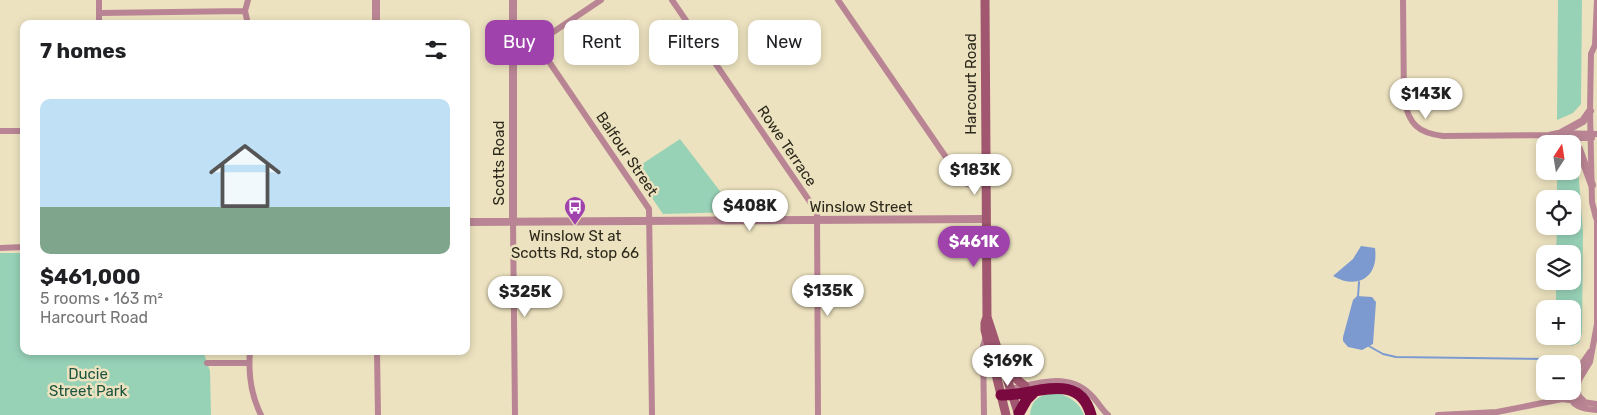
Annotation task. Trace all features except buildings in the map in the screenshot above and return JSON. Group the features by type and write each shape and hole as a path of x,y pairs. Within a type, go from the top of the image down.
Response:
{"highway":[{"path":"1008,393 1030,388 1057,387 1072,391 1085,402 1091,415"},
{"path":"1019,414 1027,399 1030,388"}],"main road":[{"name":"Harcourt Road","path":"985,0 987,317 985,324 986,336 1008,393 1019,414"},
{"name":"Harcourt Road","path":"987,317 1004,369 1008,393 1006,415"},
{"path":"1004,369 1030,388"}],"street":[{"path":"99,0 99,20"},
{"path":"247,20 245,11 248,0"},
{"path":"376,0 376,20"},
{"name":"Scotts Road","path":"513,0 513,20"},
{"path":"554,32 601,0"},
{"name":"Rowe Terrace","path":"672,0 817,212 818,415"},
{"path":"838,0 963,182 974,185 985,180"},
{"path":"1403,0 1404,100 1407,116 1415,126 1430,134 1443,136 1536,135"},
{"path":"1584,401 1579,396 1579,380 1590,362 1596,324 1596,216 1592,202 1594,135 1590,111 1591,54 1596,48 1597,0"},
{"path":"99,13 245,11"},
{"name":"Scotts Road","path":"513,65 514,415"},
{"name":"Balfour Street","path":"551,65 649,209 652,415"},
{"path":"1564,135 1583,121 1590,111"},
{"path":"0,131 20,131"},
{"path":"1581,135 1594,135"},
{"path":"1581,155 1592,185"},
{"name":"Winslow Street","path":"470,222 986,220"},
{"path":"0,248 20,248"},
{"name":"Harcourt Road","path":"984,415 983,346 986,336"},
{"path":"1581,365 1591,350"},
{"path":"250,355 251,386 255,403 262,415"},
{"path":"378,355 378,415"},
{"path":"207,363 249,363"},
{"path":"1030,388 1054,380 1075,384 1090,394 1108,415"},
{"path":"1438,415 1497,412 1559,400"},
{"path":"1570,400 1578,407 1597,410"},
{"path":"1576,400 1597,404"}],"green space":[{"path":"1558,0 1582,0 1581,104 1573,113 1557,120"},
{"path":"680,139 736,212 663,214 633,170"},
{"path":"1557,180 1579,180 1580,190 1557,190"},
{"path":"1581,206 1583,232 1581,336 1581,300 1556,300 1556,290 1581,290 1581,245 1556,245 1557,235 1581,235"},
{"name":"Ducie Street Park","path":"0,253 20,253 20,355 204,355 210,371 211,415 0,415"},
{"path":"1057,393 1074,401 1084,415 1030,415 1033,404 1038,398"}],"water":[{"path":"1361,246 1375,248 1374,267 1370,274 1358,281 1350,282 1333,276 1353,259"},
{"path":"1357,296 1372,297 1376,302 1373,344 1362,350 1348,347 1343,341 1353,300"}],"waterway":[{"path":"1358,297 1359,282"},
{"path":"1367,345 1383,354 1396,357 1536,359"}],"place":[{"name":"Winslow St at Scotts Rd, stop 66","path":"575,226"}]}
